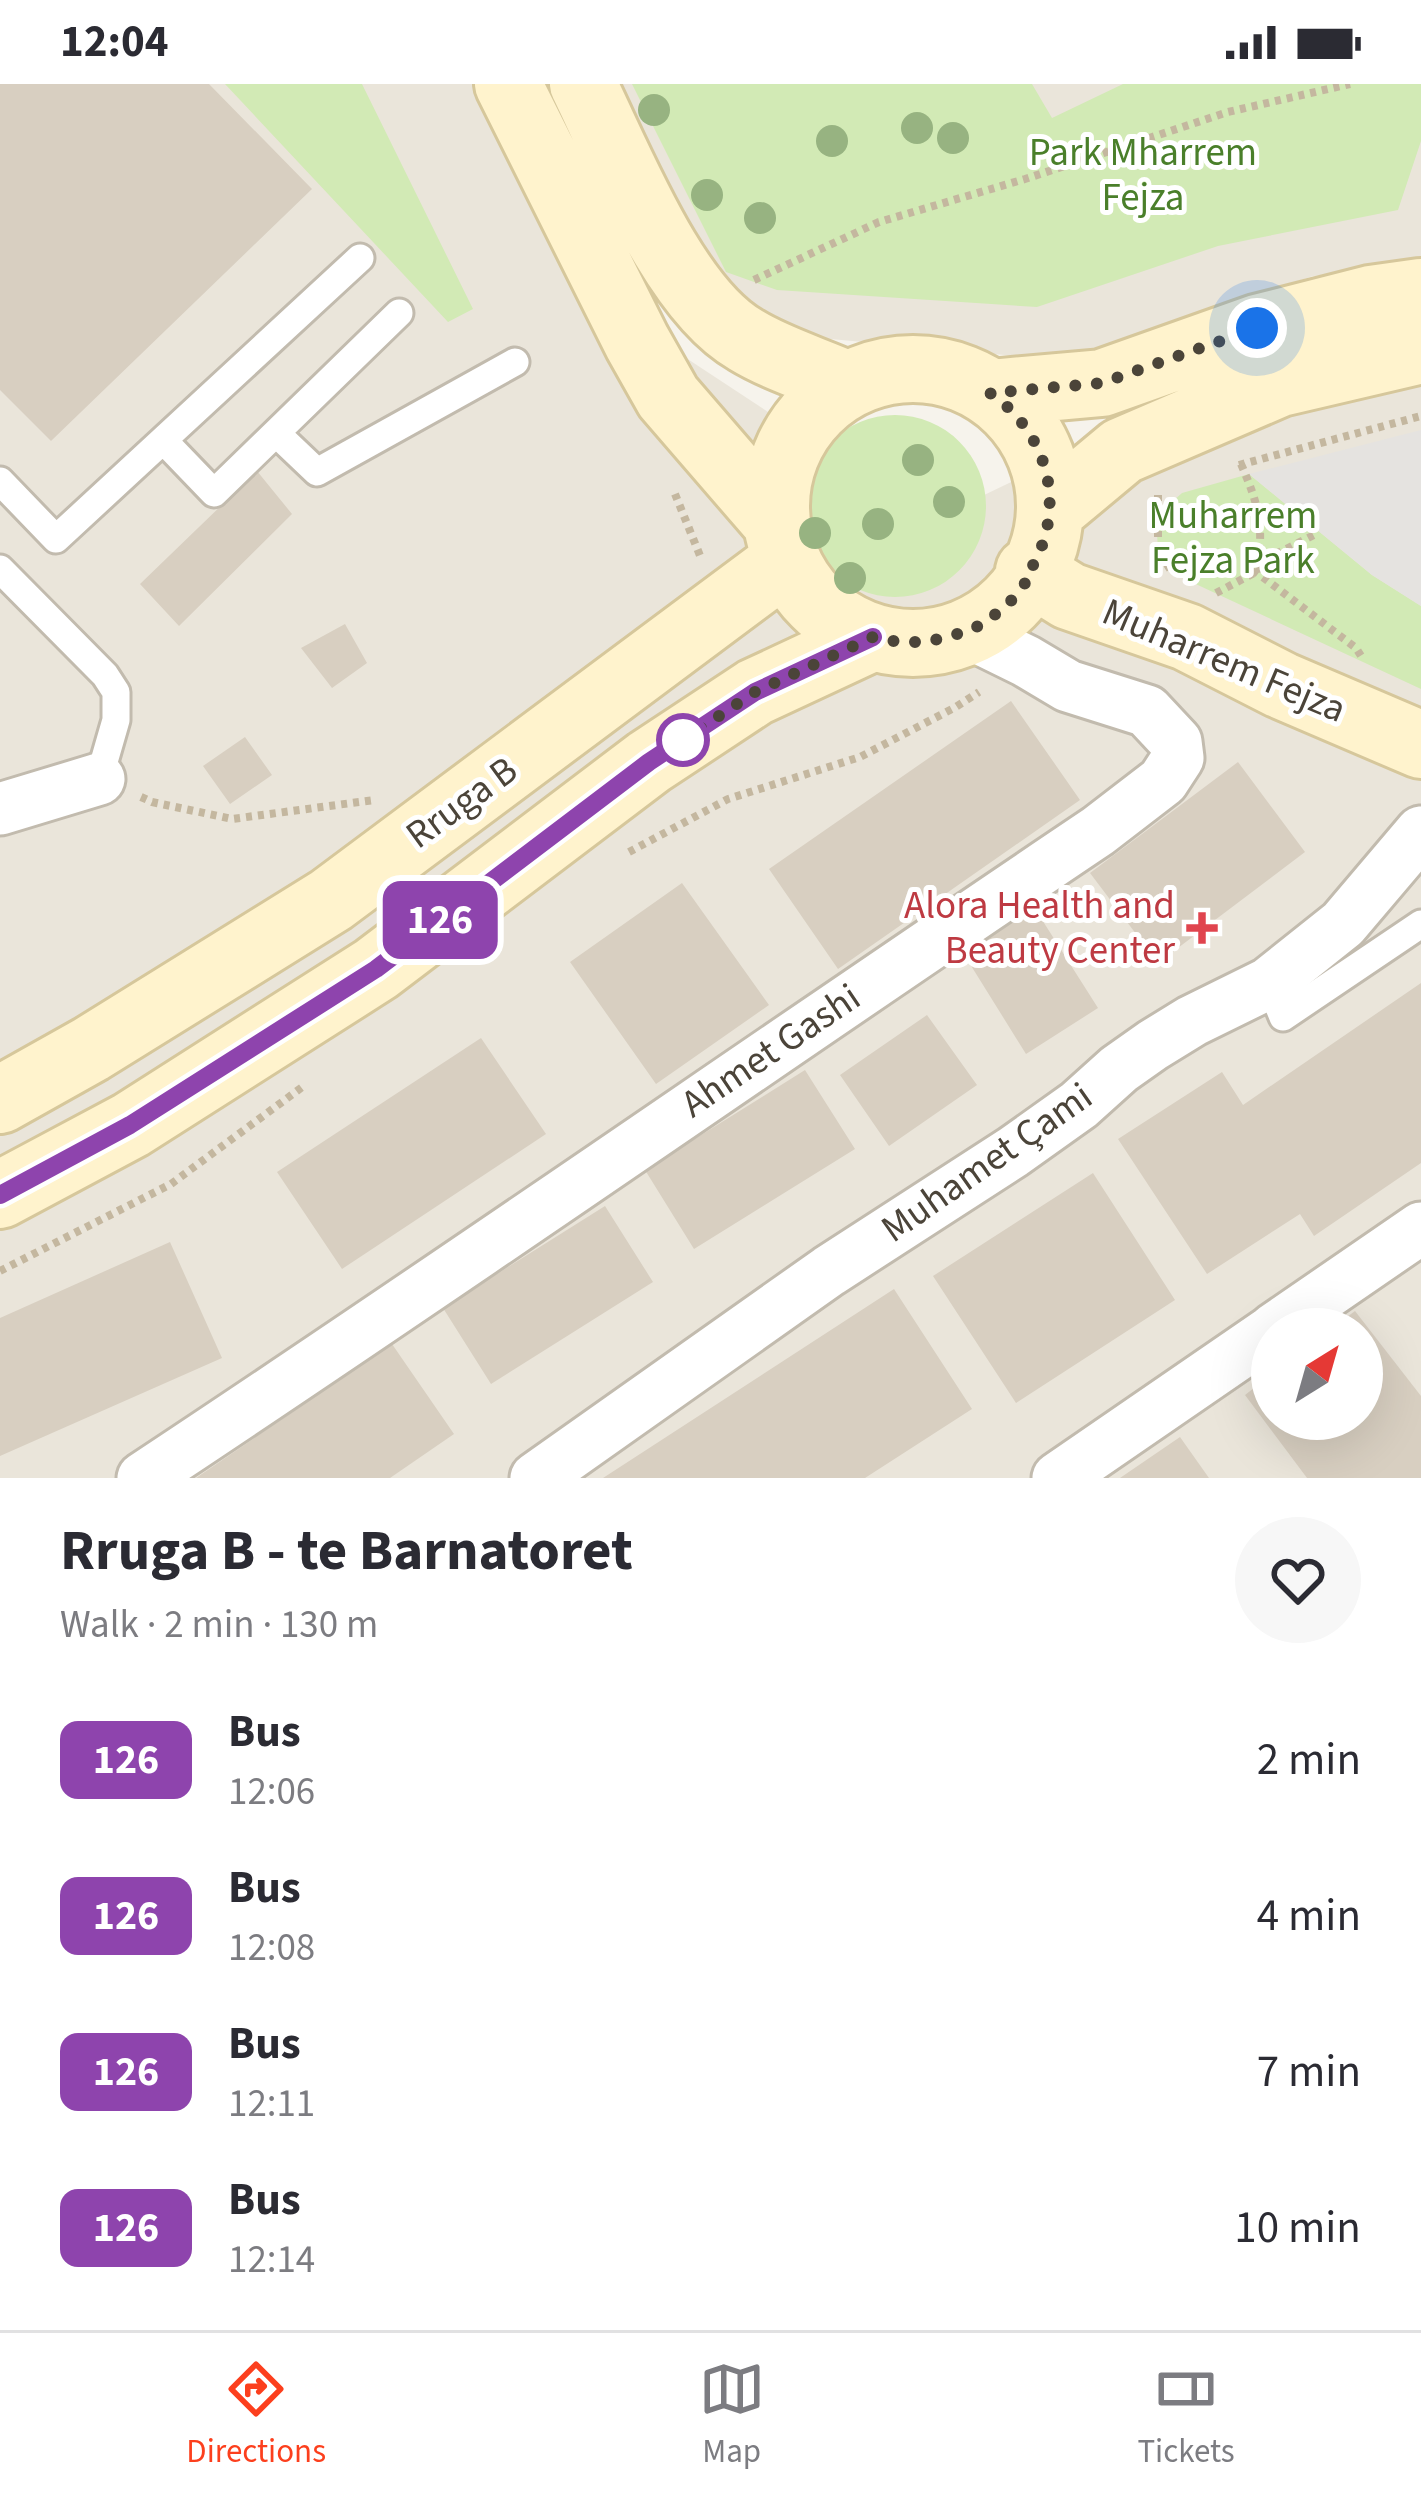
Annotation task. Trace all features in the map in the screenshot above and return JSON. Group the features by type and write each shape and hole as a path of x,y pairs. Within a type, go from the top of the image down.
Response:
{"main road":[{"path":"508,84 668,397 782,541 799,583 817,604 873,637 919,643 967,632 1006,607 1028,580 1048,482 1034,441 1011,410 990,393 962,378 917,369 872,375 848,385 815,410 791,443 778,482 782,541"},
{"path":"583,84 654,229 707,307 743,339 848,385"},
{"path":"990,393 1102,383 1257,328 1371,299 1421,292"},
{"path":"1039,541 1122,452 1280,383 1421,350"},
{"name":"Rruga B","path":"0,1100 331,900 782,541"},
{"name":"Muharrem Fejza","path":"1039,541 1070,596 1186,637 1281,685 1421,745"},
{"name":"Rruga B","path":"0,1195 130,1125 376,969 649,762 755,692 873,637"}],"street":[{"name":"Ahmet Gashi","path":"143,1478 1098,831 1163,781 1178,758 1176,742 1148,711 1068,686 967,632"},
{"path":"0,808 99,779"},
{"name":"Muhamet Çami","path":"536,1478 829,1270 1079,1105 1153,1045 1269,983 1343,924 1421,832"},
{"path":"1305,1308 1421,1228"},
{"path":"1058,1478 1251,1345"}],"lane":[{"path":"0,482 56,538 360,258"},
{"path":"164,441 214,493 398,313"},
{"path":"276,433 317,472 514,362"},
{"path":"0,569 105,675 116,692 116,720 99,779"},
{"path":"1269,983 1283,1017 1421,924"}],"path":[{"path":"736,288 879,222 1228,112 1350,84"},
{"path":"1228,467 1421,416"},
{"path":"1241,464 1262,519 1256,572"},
{"path":"1144,503 1168,489"},
{"path":"1215,594 1256,572 1274,554 1318,533"},
{"path":"695,539 703,562"},
{"path":"1256,572 1356,648 1368,665"},
{"path":"99,779 152,802 232,819 375,800 392,790"}],"shaded area":[{"path":"0,84 548,84 677,352 932,520 1280,353 1421,321 1421,1478 0,1478"},
{"path":"596,84 1421,84 1421,269 1313,276 1058,360 798,336 706,280"},
{"path":"1421,430 1421,606 1372,575 1249,474"}],"green space":[{"path":"225,84 362,84 473,309 448,322"},
{"name":"Park Mharrem Fejza","path":"632,84 1032,84 1052,118 1123,84 1421,84 1421,141 1398,210 1218,246 1037,307 777,290 726,272"},
{"path":"895,415 930,422 959,442 979,471 986,506 979,541 959,570 930,590 895,597 860,590 831,570 811,541 804,506 811,471 831,442 860,422"},
{"name":"Muharrem Fejza Park","path":"1249,474 1372,575 1421,606 1421,689 1172,573 1158,550 1156,516 1182,493"}],"building":[{"path":"0,84 209,84 312,189 51,441 0,390"},
{"path":"257,471 292,514 179,626 140,584"},
{"path":"345,624 367,663 332,688 301,648"},
{"path":"1011,701 1080,800 838,969 769,869"},
{"path":"245,737 272,775 230,804 203,766"},
{"path":"1238,762 1305,852 1158,963 1090,873"},
{"path":"682,883 769,1005 656,1084 570,962"},
{"path":"1032,904 1098,1008 1026,1054 960,948"},
{"path":"1421,983 1421,1163 1314,1236 1300,1214 1207,1274 1118,1139 1222,1072 1243,1105"},
{"path":"927,1015 977,1085 889,1146 840,1075"},
{"path":"481,1038 546,1134 342,1269 277,1172"},
{"path":"805,1070 855,1149 694,1249 645,1170"},
{"path":"1093,1173 1175,1300 1016,1403 933,1276"},
{"path":"605,1206 653,1282 491,1384 443,1308"},
{"path":"170,1242 222,1358 0,1456 0,1318"},
{"path":"894,1289 972,1409 865,1478 603,1478"},
{"path":"392,1344 454,1434 390,1478 196,1478"},
{"path":"1383,1347 1421,1396 1421,1478 1307,1478 1279,1440 1383,1440"},
{"path":"1180,1437 1209,1478 1120,1478"}],"bus line":[{"name":"126","path":"0,1195 130,1125 376,969 649,762 755,692 873,637"}],"place":[{"name":"Alora Health and Beauty Center","path":"1202,928"}],"route":[{"path":"683,740 755,692 873,637 906,643 946,639 980,626 1016,597 1047,535 1048,482 1028,432 990,393 1102,383 1257,328"}]}
